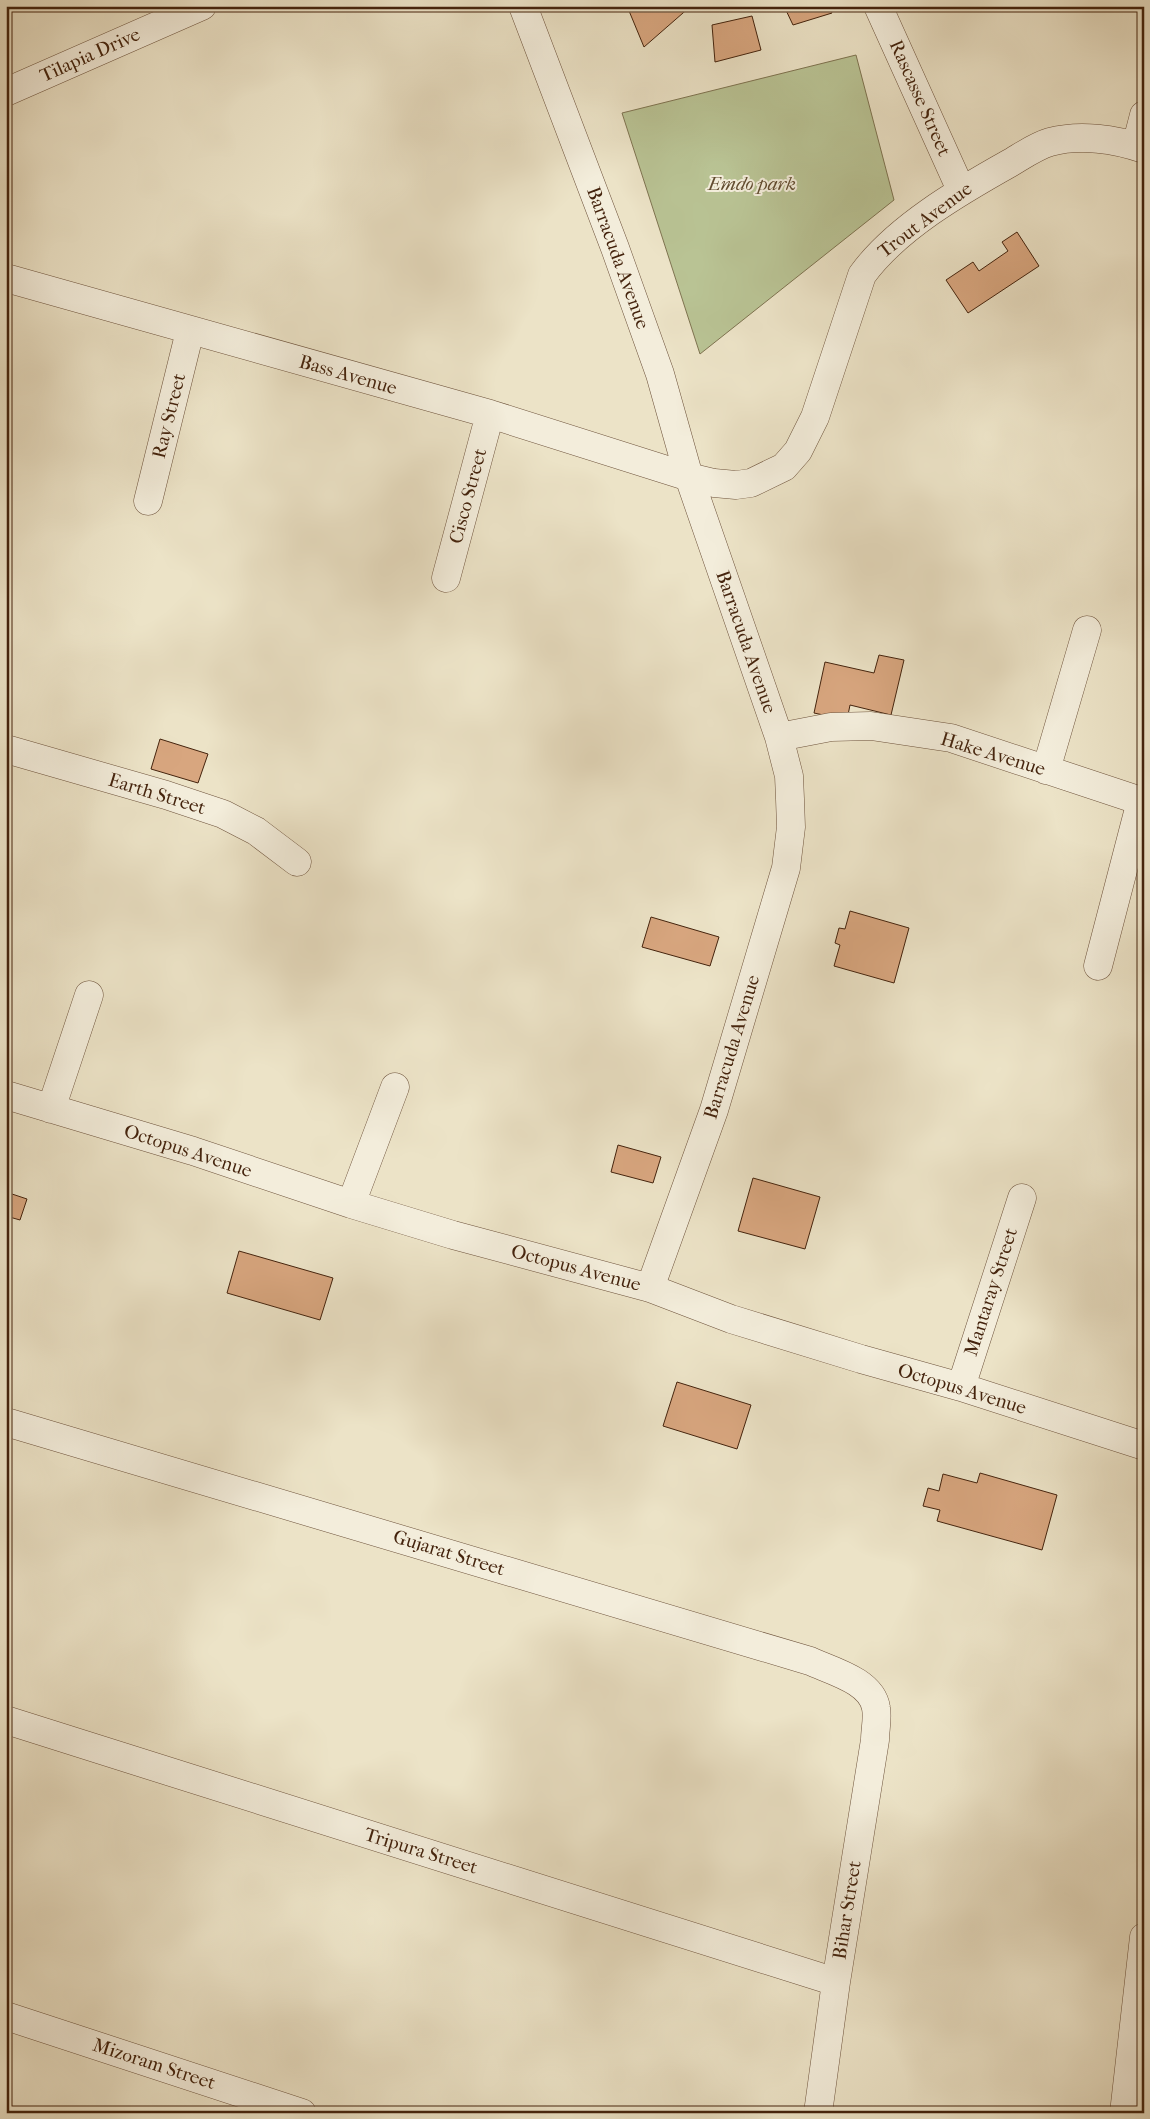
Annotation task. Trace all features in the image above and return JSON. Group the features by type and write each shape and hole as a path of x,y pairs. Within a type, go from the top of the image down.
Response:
{"street":[{"name":"Tilapia Drive","path":"6,92 202,6"},
{"name":"Barracuda Avenue","path":"523,6 616,248 660,374 689,477 779,736 789,776 791,827 786,868 714,1110 650,1288"},
{"name":"Rascasse Street","path":"878,6 961,190"},
{"path":"1140,148 1144,116"},
{"name":"Trout Avenue","path":"689,477 714,483 736,485 751,482 784,467 798,452 815,417 862,275 874,259 961,190 1050,142 1106,139 1140,148"},
{"name":"Bass Avenue","path":"6,278 490,414 689,477"},
{"name":"Ray Street","path":"148,500 190,331"},
{"name":"Cisco Street","path":"446,578 490,414"},
{"path":"1046,770 1087,630"},
{"name":"Hake Avenue","path":"779,736 831,727 870,726 951,738 1142,801"},
{"name":"Earth Street","path":"6,749 166,795 223,814 256,831 297,862"},
{"path":"1098,966 1142,801"},
{"path":"51,1109 89,995"},
{"path":"351,1204 395,1088"},
{"name":"Octopus Avenue","path":"6,1095 193,1151 351,1204 453,1235 650,1288 731,1319 861,1359 961,1387 1144,1446"},
{"name":"Mantaray Street","path":"961,1387 1022,1198"},
{"name":"Gujarat Street","path":"6,1422 810,1661 859,1684 870,1694 876,1708"},
{"name":"Bihar Street","path":"818,2113 836,1982 874,1740 876,1708"},
{"name":"Tripura Street","path":"6,1720 836,1982"},
{"path":"1124,2113 1137,2066 1144,1937"},
{"name":"Mizoram Street","path":"6,2016 302,2113"}],"green space":[{"name":"Emdo park","path":"856,55 894,200 700,354 622,113"}],"building":[{"path":"627,6 691,6 644,47"},
{"path":"784,6 829,6 832,13 793,25"},
{"path":"752,16 761,50 715,62 712,25"},
{"path":"1017,232 1039,266 968,313 946,280 973,262 979,271 1008,251 1002,242"},
{"path":"879,655 904,660 891,715 850,705 847,720 814,713 825,662 874,673"},
{"path":"160,739 208,754 198,783 151,769"},
{"path":"850,911 909,928 894,983 834,966 840,945 835,943 839,928 845,929"},
{"path":"651,917 719,937 710,966 642,947"},
{"path":"618,1145 661,1157 653,1183 611,1172"},
{"path":"753,1178 820,1197 805,1249 738,1231"},
{"path":"6,1192 27,1199 20,1220 6,1216"},
{"path":"239,1251 333,1278 320,1320 227,1293"},
{"path":"677,1382 751,1405 737,1449 663,1426"},
{"path":"980,1473 1057,1495 1042,1550 937,1521 940,1510 923,1506 928,1488 939,1491 943,1474 977,1483"}]}
